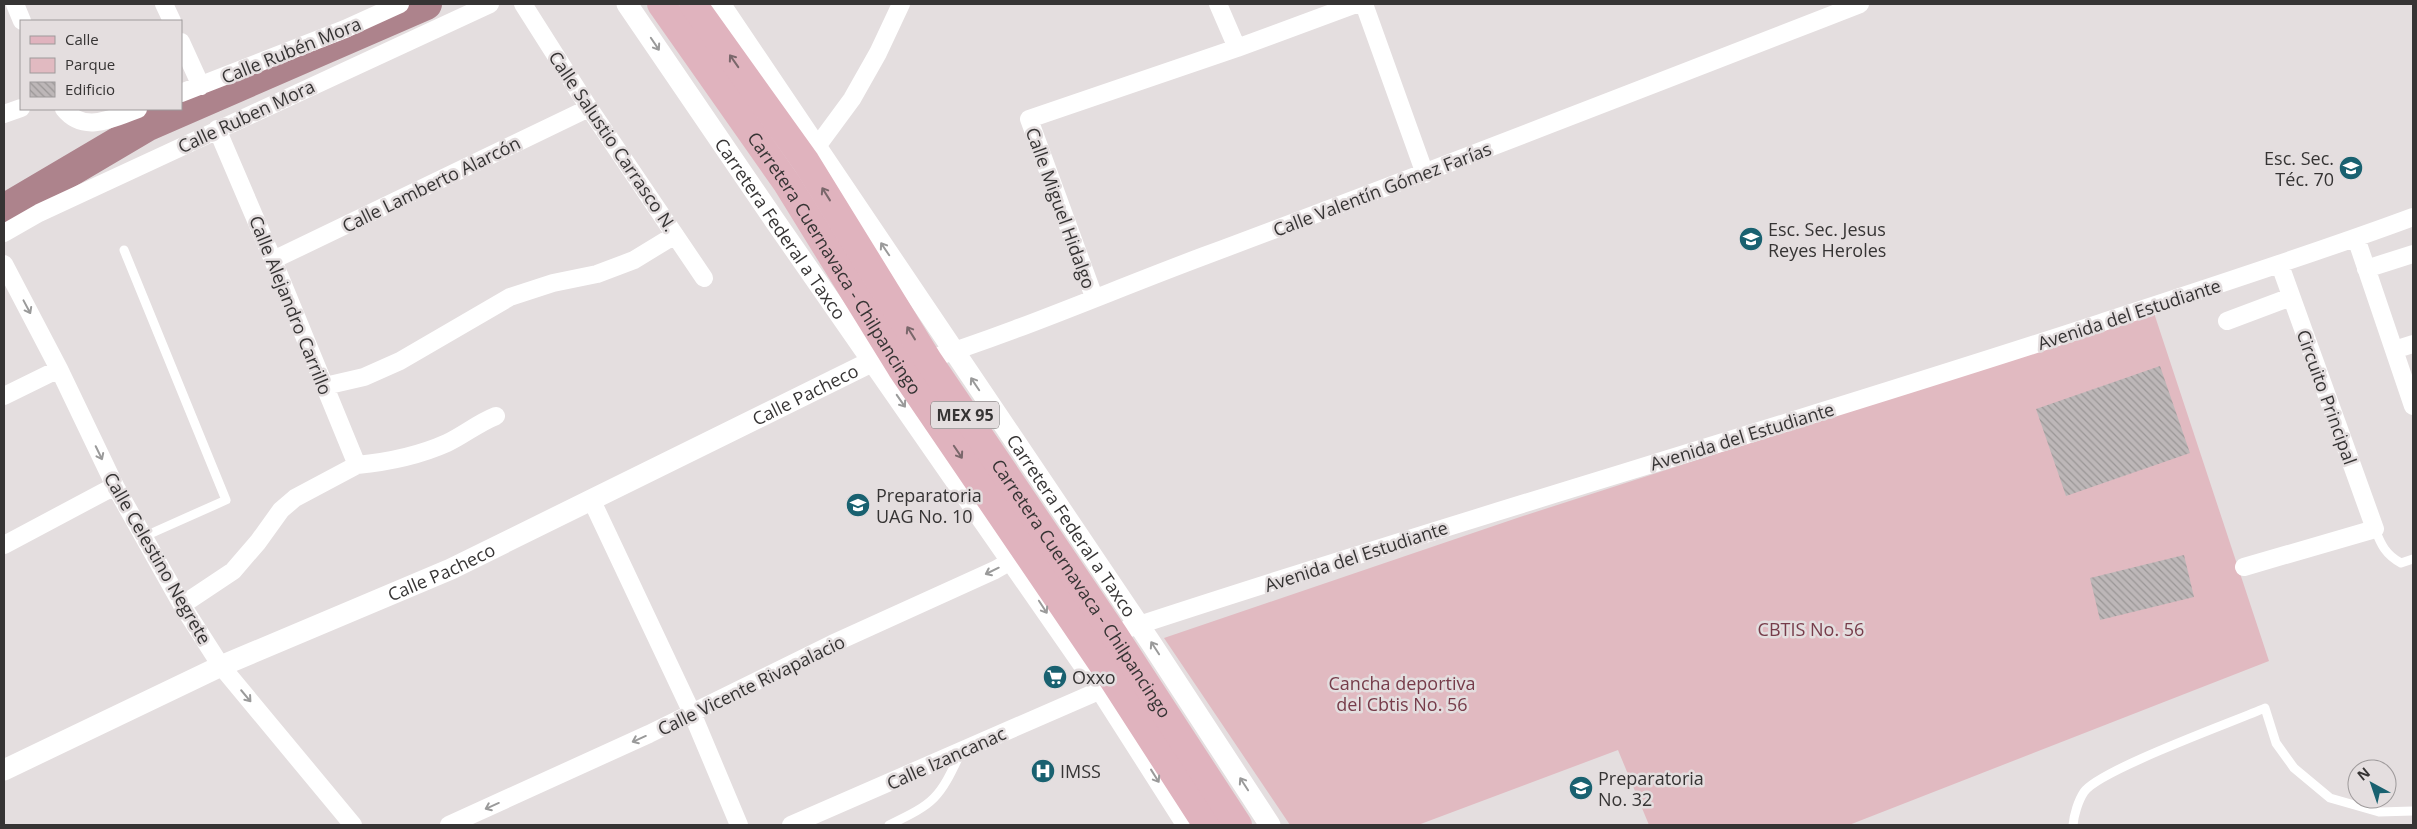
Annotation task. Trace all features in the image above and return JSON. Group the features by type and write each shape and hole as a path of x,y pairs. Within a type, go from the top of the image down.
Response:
{"main road":[{"name":"Carretera Cuernavaca - Chilpancingo","path":"661,4 786,182 901,368 1030,552 1077,644 1145,745 1207,825"},
{"name":"Carretera Cuernavaca - Chilpancingo","path":"693,4 811,154 928,360 998,506"},
{"name":"Carretera Cuernavaca - Chilpancingo","path":"1030,552 1113,633 1206,751 1238,825"}],"street":[{"path":"15,4 22,20"},
{"path":"164,4 172,20"},
{"name":"Calle Rubén Mora","path":"182,93 345,29 400,4"},
{"name":"Calle Ruben Mora","path":"4,233 39,213 217,129 490,4"},
{"name":"Calle Salustio Carrasco N.","path":"523,4 589,108 704,278"},
{"name":"Carretera Federal a Taxco","path":"627,4 873,361 998,506"},
{"name":"Carretera Federal a Taxco","path":"720,4 811,154 954,352 1139,625 1206,751 1270,825"},
{"path":"786,182 811,154 852,99 878,53 901,4"},
{"path":"1218,4 1237,48 1356,4"},
{"path":"1364,4 1425,174"},
{"name":"Calle Valentín Gómez Farías","path":"901,368 954,352 1094,297 1425,174 1860,4"},
{"path":"182,44 201,86"},
{"name":"Calle Miguel Hidalgo","path":"1094,297 1029,119 1237,48"},
{"path":"4,114 20,108"},
{"name":"Calle Lamberto Alarcón","path":"274,260 589,108"},
{"path":"65,110 70,117 87,123 104,121 135,110"},
{"name":"Calle Alejandro Carrillo","path":"217,129 274,260 325,386 365,465"},
{"name":"Avenida del Estudiante","path":"1077,644 1533,500 1905,386 2280,264 2413,217"},
{"path":"325,386 364,377 400,362 510,297 606,270 634,260 674,235"},
{"path":"2356,238 2413,406"},
{"path":"2366,270 2413,254"},
{"name":"Calle Celestino Negrete","path":"4,264 59,369 115,486 182,605 220,666 353,825"},
{"name":"Circuito Principal","path":"2280,264 2375,530"},
{"path":"2227,321 2291,297"},
{"path":"2394,350 2413,344"},
{"name":"Calle Pacheco","path":"4,770 220,666 451,569 873,361"},
{"path":"4,396 59,369"},
{"path":"182,605 233,571 281,510 295,498 365,465 399,460 427,451 449,442 478,424 496,416"},
{"path":"4,545 115,486"},
{"path":"592,501 692,713 738,825"},
{"path":"2244,567 2375,530"},
{"name":"Calle Vicente Rivapalacio","path":"450,825 692,713 1030,552"},
{"path":"1077,644 1101,690 1145,745 1187,825"},
{"name":"Calle Izancanac","path":"791,825 1101,690"}],"lane":[{"path":"124,250 226,500 143,537"},
{"path":"2375,530 2389,556 2401,563 2413,559"},
{"path":"2073,825 2074,817 2084,792 2111,772 2265,708 2276,743 2294,768 2330,798 2379,812 2413,812"},
{"path":"889,825 932,802 947,783 961,751"}],"green space":[{"name":"CBTIS No. 56","path":"2154,313 2269,661 1849,825 1649,825 1618,750 1418,825 1290,825 1164,638 1520,517"}],"building":[{"path":"2160,366 2190,453 2066,496 2036,409"},
{"path":"2184,555 2194,597 2100,620 2090,578"}],"waterway":[{"path":"4,210 148,125 426,4"}],"place":[{"name":"Esc. Sec. Téc. 70","path":"2351,168"},
{"name":"Esc. Sec. Jesus Reyes Heroles","path":"1751,239"},
{"name":"Preparatoria UAG No. 10","path":"858,505"},
{"name":"Oxxo","path":"1055,677"},
{"name":"IMSS","path":"1043,771"},
{"name":"Preparatoria No. 32","path":"1581,788"}],"park label":[{"name":"Cancha deportiva del Cbtis No. 56","path":"1402,693"}]}
